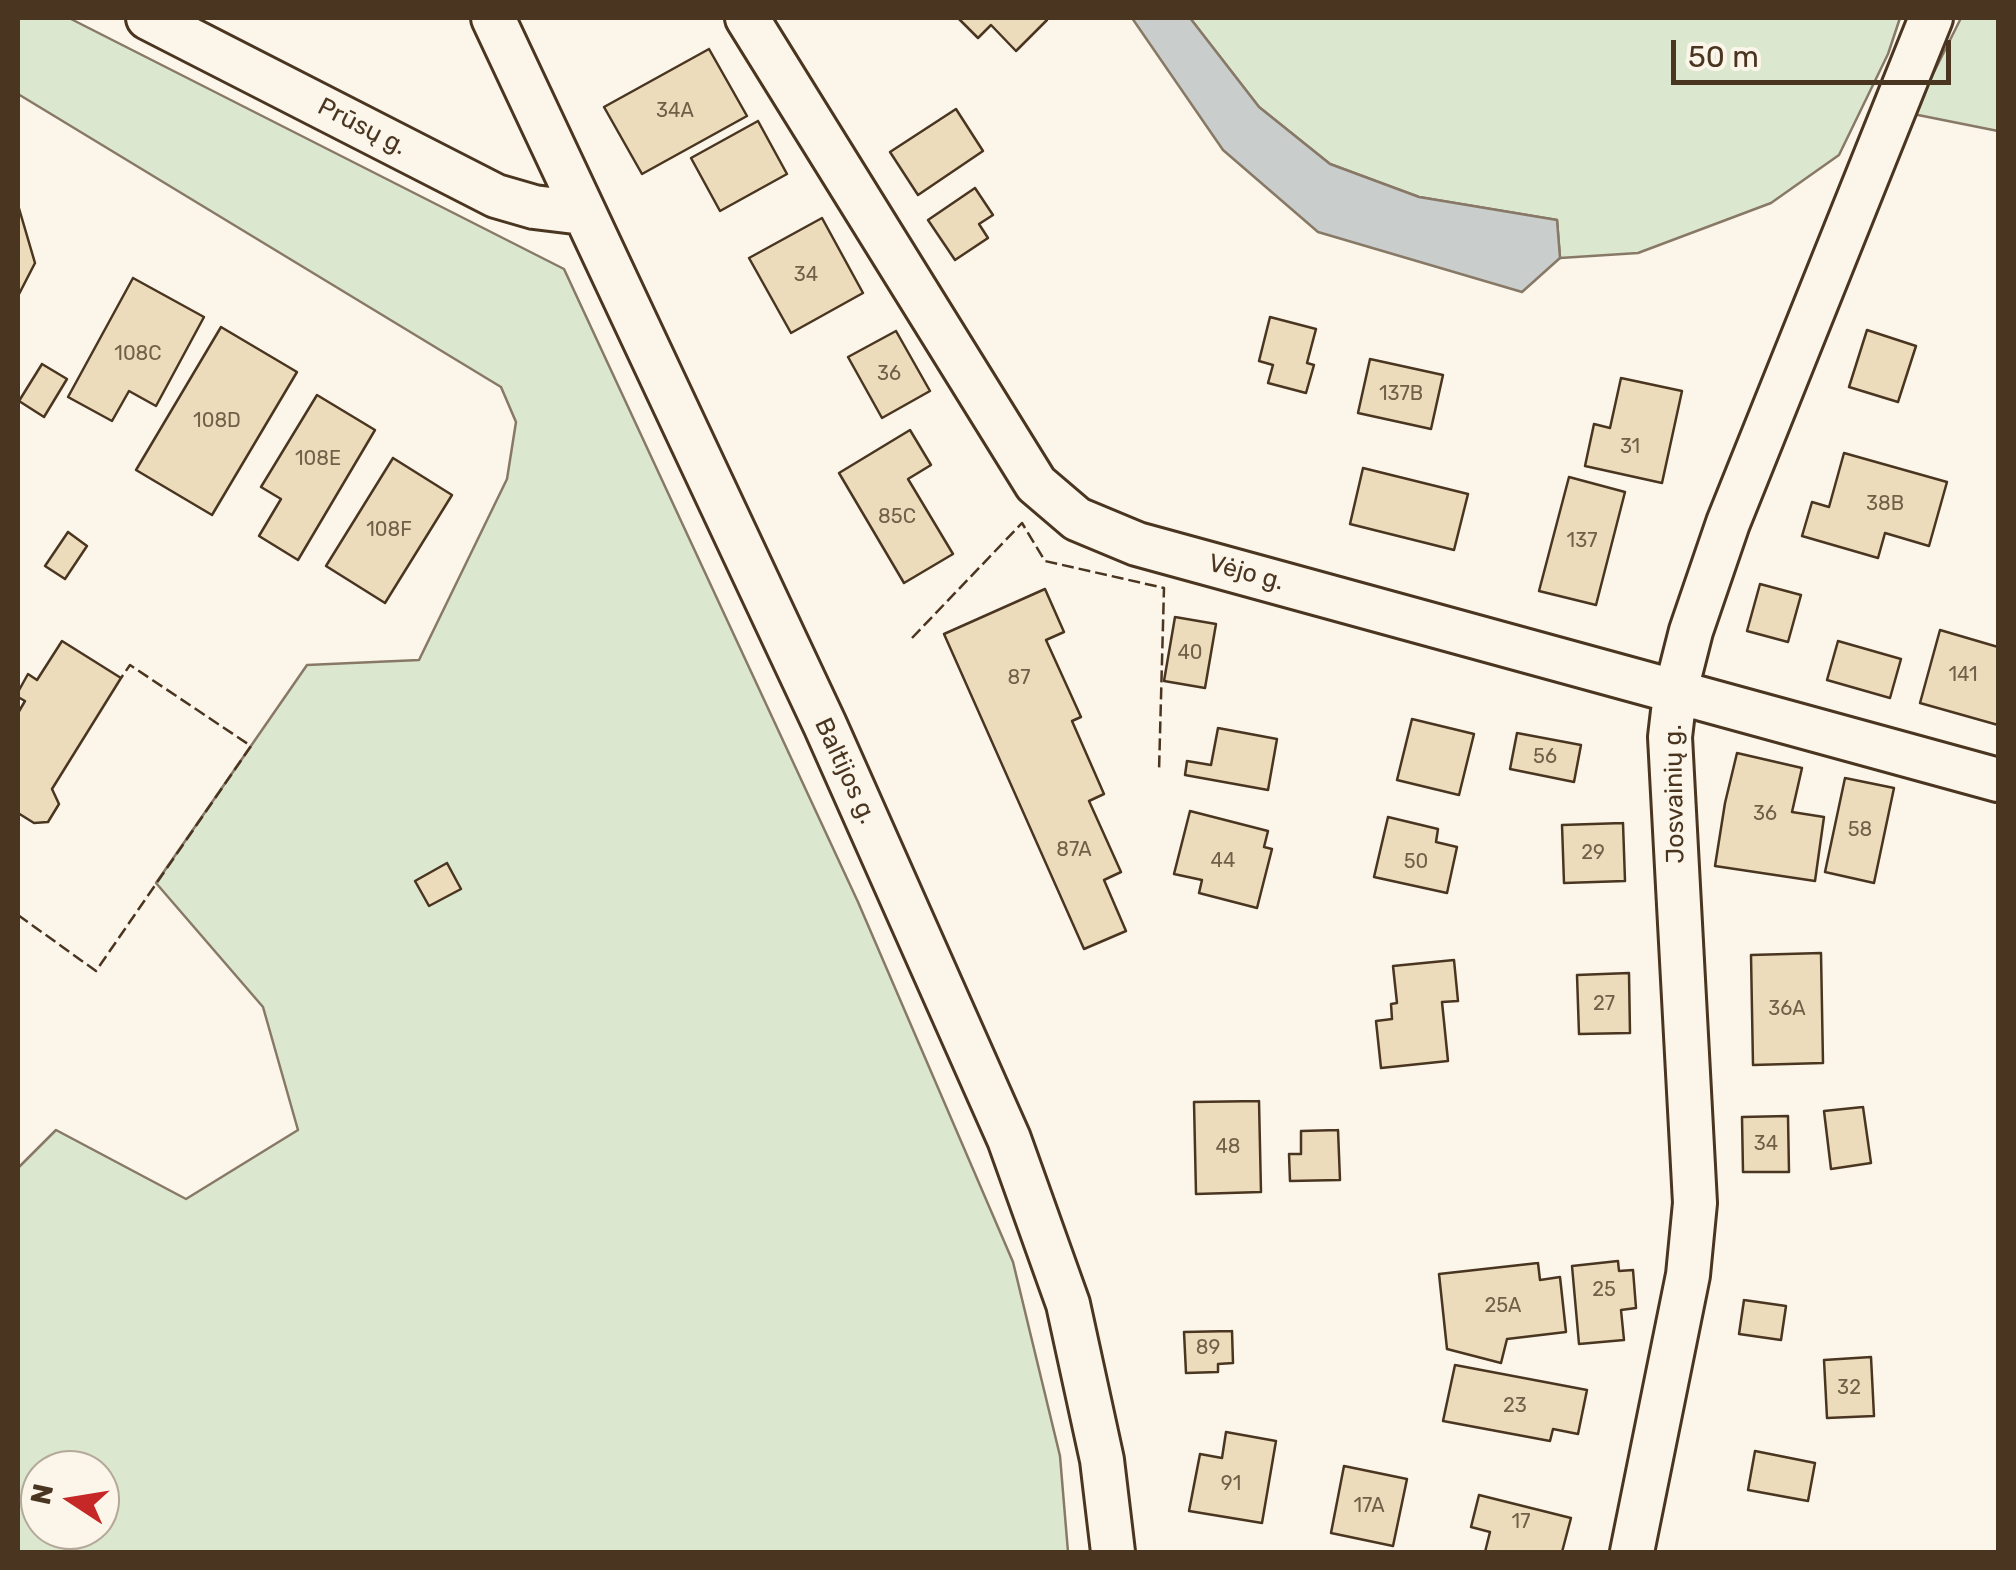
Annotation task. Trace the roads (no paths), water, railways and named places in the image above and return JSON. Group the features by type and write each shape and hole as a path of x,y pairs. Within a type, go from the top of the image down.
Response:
{"street":[{"name":"Prūsų g.","path":"148,18 496,196 534,207 583,213"},
{"name":"Baltijos g.","path":"493,18 824,725 1009,1139 1068,1304 1102,1460 1113,1552"},
{"name":"Vėjo g.","path":"747,18 1036,484 1076,519 1137,544 1998,780"},
{"name":"Josvainių g.","path":"1632,1552 1688,1275 1696,1202 1670,754 1675,694 1691,630 1728,523 1931,18"}]}
